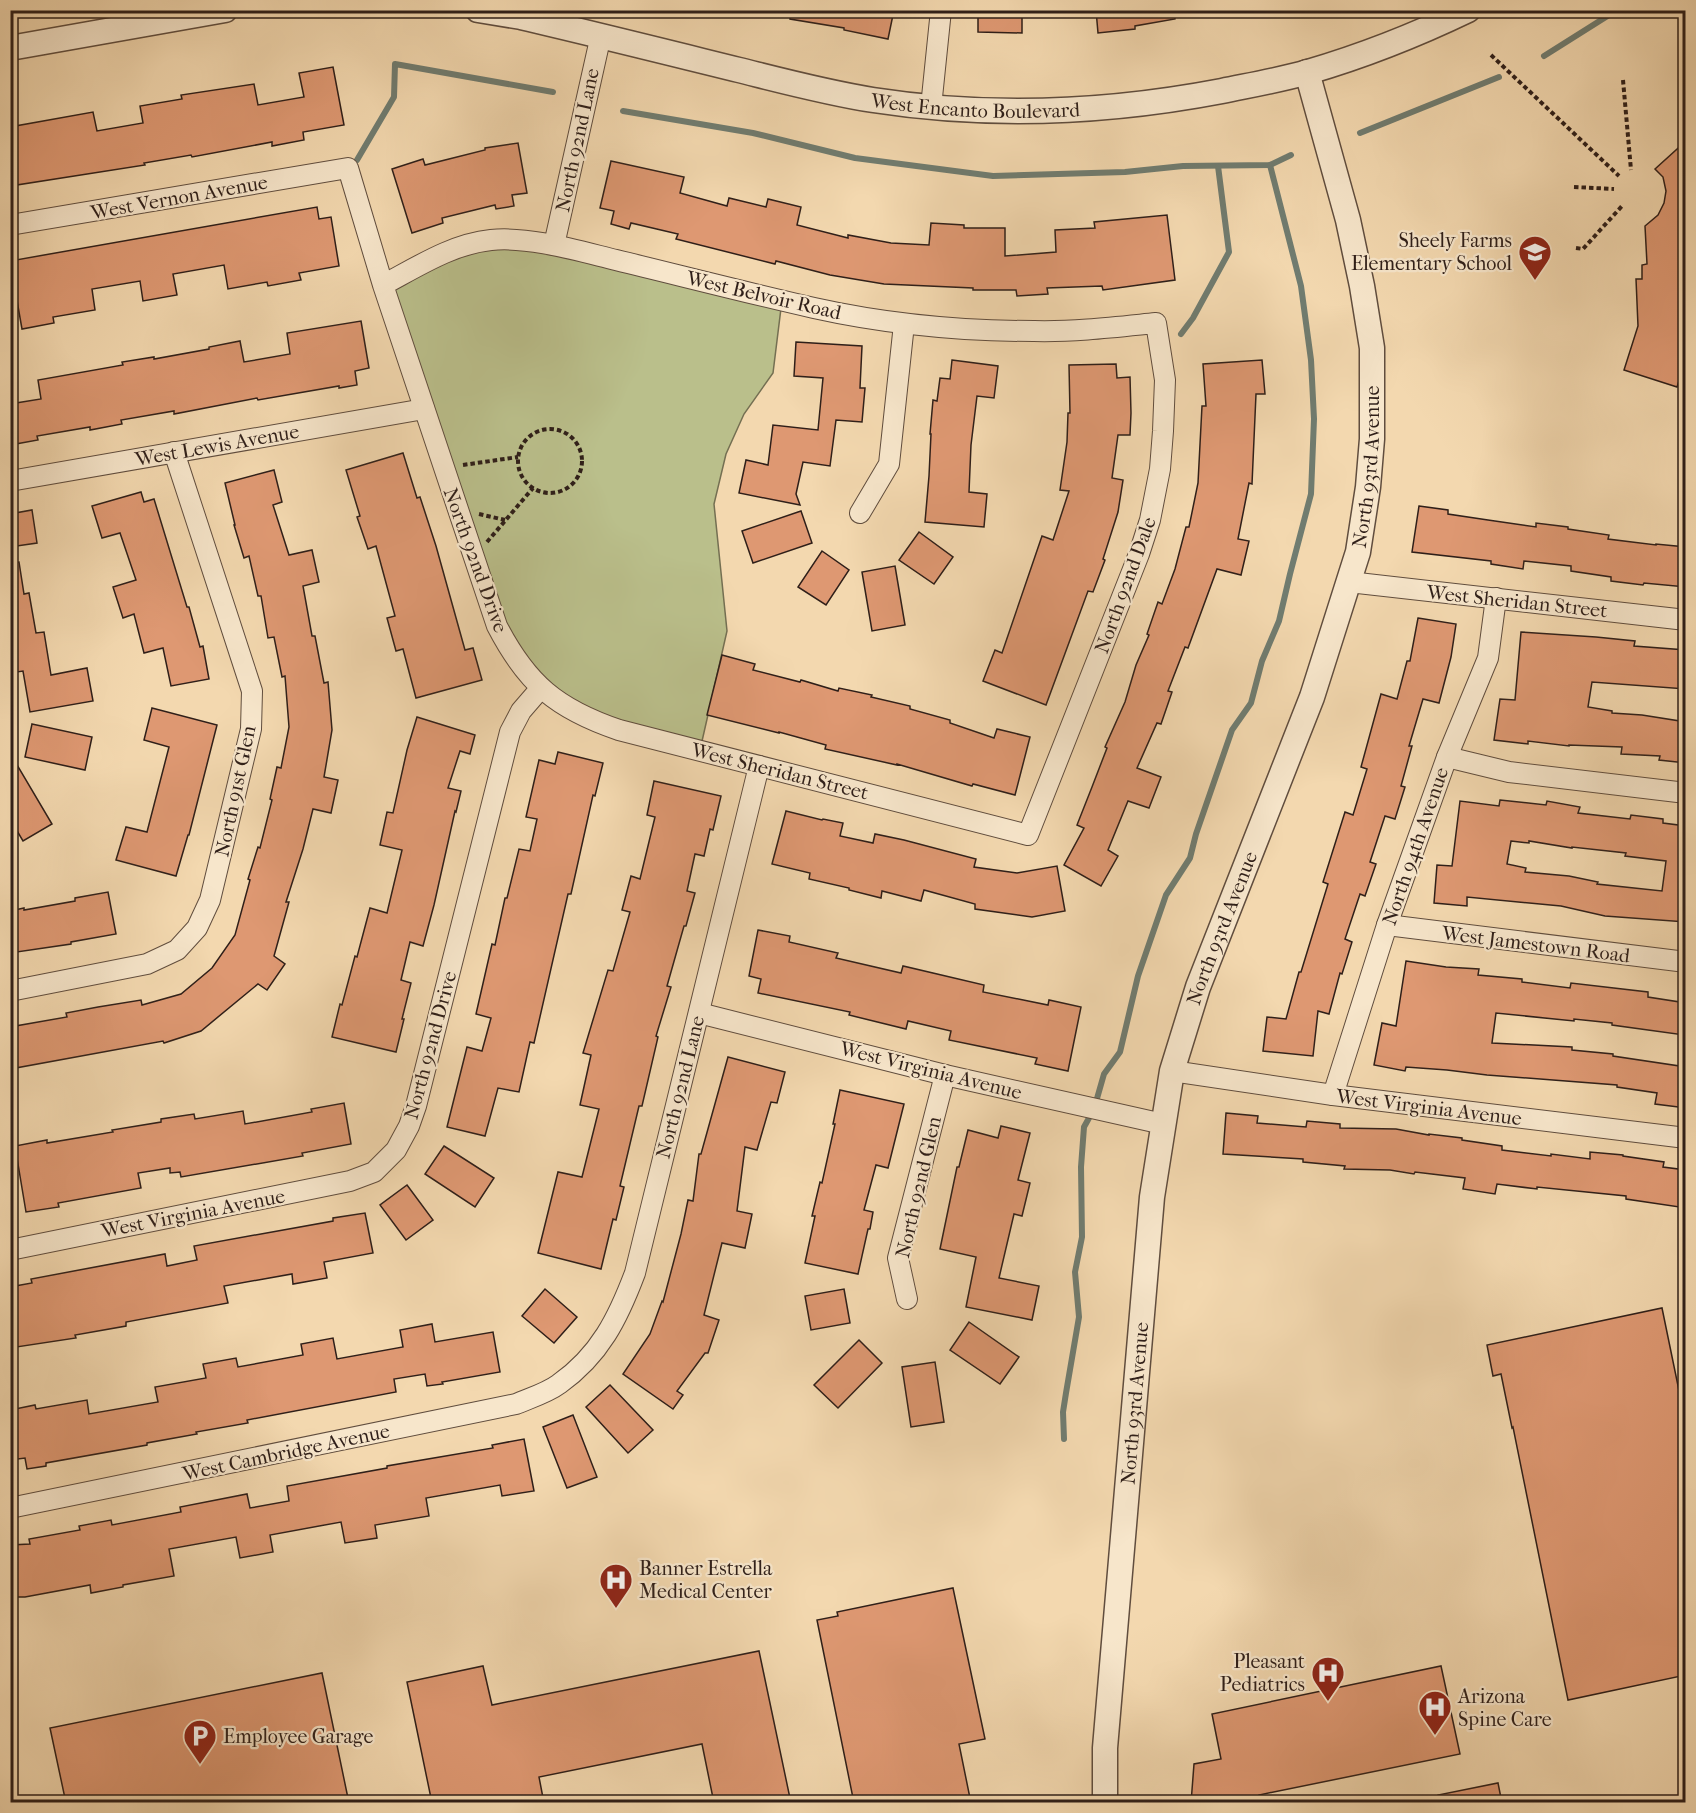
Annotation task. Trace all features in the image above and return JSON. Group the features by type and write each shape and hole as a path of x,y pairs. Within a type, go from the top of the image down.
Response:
{"street":[{"path":"10,48 225,10"},
{"name":"West Encanto Boulevard","path":"478,10 601,35 844,95 973,110 1042,111 1101,109 1183,99 1263,83 1376,50 1468,10"},
{"path":"931,106 941,10"},
{"name":"North 92nd Lane","path":"554,245 601,35"},
{"name":"North 93rd Avenue","path":"1105,1803 1105,1748 1139,1333 1152,1197 1172,1071 1198,987 1312,697 1358,552 1368,487 1372,439 1372,348 1348,220 1307,72"},
{"name":"West Vernon Avenue","path":"10,225 348,168"},
{"name":"North 92nd Drive","path":"348,168 383,285 497,626 507,646 540,689 521,711 510,732 416,1106 409,1126 396,1150 374,1172"},
{"name":"West Belvoir Road","path":"383,285 444,253 467,245 491,240 520,241 554,245 817,308 904,324 1035,331 1156,323"},
{"name":"North 92nd Dale","path":"1028,835 1139,555 1150,520 1160,469 1165,380 1156,323"},
{"path":"861,513 889,464 904,324"},
{"name":"West Lewis Avenue","path":"10,481 424,409"},
{"name":"North 91st Glen","path":"10,991 147,964 177,950 197,928 210,900 251,729 252,691 174,452"},
{"name":"West Sheridan Street","path":"1349,582 1686,620"},
{"name":"North 94th Avenue","path":"1333,1095 1387,925 1447,756 1488,658 1496,598"},
{"name":"West Sheridan Street","path":"540,689 569,709 597,723 619,730 1028,835"},
{"path":"1447,756 1509,772 1686,793"},
{"name":"North 92nd Lane","path":"558,1385 588,1358 608,1333 635,1273 759,766"},
{"name":"West Jamestown Road","path":"1387,925 1686,962"},
{"name":"West Virginia Avenue","path":"699,1013 945,1075 1163,1124"},
{"name":"West Virginia Avenue","path":"1172,1071 1333,1095 1686,1138"},
{"name":"North 92nd Glen","path":"907,1299 898,1258 945,1075"},
{"name":"West Virginia Avenue","path":"10,1250 319,1188 350,1181 374,1172"},
{"name":"West Cambridge Avenue","path":"10,1508 491,1410 516,1404 558,1385"}],"path":[{"path":"1491,55 1573,135 1619,176"},
{"path":"1623,80 1631,170"},
{"path":"1574,187 1614,189"},
{"path":"1576,248 1583,249 1622,206"},
{"path":"544,430 558,430 578,445 582,464 575,481 568,487 552,493 533,488 521,474 518,457 524,443 531,436 544,430"},
{"path":"464,465 518,457"},
{"path":"488,542 533,488"},
{"path":"479,514 505,519"}],"green space":[{"path":"491,239 782,300 773,373 744,414 726,454 714,504 727,631 700,750 619,730 523,669 383,285"}],"building":[{"path":"790,10 894,10 888,39 844,30 844,28 790,19"},
{"path":"978,10 1022,10 1022,33 978,32"},
{"path":"1096,10 1174,10 1175,19 1135,26 1135,29 1098,33"},
{"path":"333,67 344,125 303,132 304,140 272,146 272,142 10,186 10,127 93,112 97,131 143,123 140,106 182,99 181,95 254,84 258,105 304,97 299,73"},
{"path":"1686,141 1686,359 1677,387 1624,370 1638,326 1636,279 1642,279 1642,265 1647,264 1645,226 1658,215 1664,203 1666,191 1663,177 1655,169"},
{"path":"518,143 527,193 512,195 514,206 496,209 495,205 442,218 443,223 412,233 392,169 423,159 425,165 485,150 485,148"},
{"path":"611,161 684,177 680,193 727,206 729,198 766,207 768,199 801,207 797,225 848,238 848,235 891,243 929,245 931,223 964,225 964,228 1005,228 1005,256 1056,252 1055,230 1095,228 1094,222 1167,215 1175,280 1103,290 1102,286 1047,288 1048,294 1017,296 1016,290 973,290 973,288 884,284 830,275 776,261 775,264 676,239 678,234 631,223 629,229 611,224 614,211 600,208"},
{"path":"317,207 319,219 331,217 339,266 299,273 301,280 268,286 267,282 228,289 224,265 173,274 177,295 143,301 140,281 92,289 95,310 53,317 54,323 22,329 10,261"},
{"path":"361,321 369,368 355,371 357,385 258,400 257,398 174,414 174,411 121,420 122,424 37,436 38,440 10,445 10,404 41,399 38,380 123,365 122,362 209,349 209,347 240,341 244,362 290,354 287,333"},
{"path":"796,342 862,346 860,388 865,388 862,422 836,420 830,466 803,462 796,494 800,505 739,493 746,460 768,465 773,425 818,430 823,378 794,376"},
{"path":"952,360 998,366 994,398 977,396 971,445 969,492 987,494 984,527 925,522 933,400 937,401 940,378 950,379"},
{"path":"1262,360 1265,394 1256,394 1252,484 1249,483 1238,539 1249,541 1241,575 1217,569 1188,648 1185,647 1168,691 1172,692 1161,724 1157,723 1137,768 1161,777 1149,808 1128,801 1108,850 1118,856 1101,886 1064,865 1084,828 1077,825 1107,748 1105,747 1125,702 1158,602 1162,604 1175,569 1186,527 1189,527 1198,483 1202,406 1206,406 1203,364"},
{"path":"1116,364 1117,378 1130,377 1131,413 1130,435 1118,435 1112,478 1123,480 1118,512 1103,559 1105,560 1093,592 1088,591 1046,705 983,681 995,650 1002,653 1042,536 1053,540 1069,491 1060,490 1067,442 1068,413 1070,413 1069,365"},
{"path":"403,453 417,498 420,497 436,546 465,650 473,648 482,680 416,698 403,649 396,651 387,618 395,616 376,546 368,549 357,517 360,516 346,470"},
{"path":"274,470 282,502 273,505 289,555 312,550 319,582 303,586 324,683 328,682 332,730 324,777 338,780 331,813 313,809 286,902 289,902 274,956 285,964 267,990 258,984 201,1031 164,1043 163,1041 10,1069 10,1027 67,1017 66,1013 98,1007 141,1000 142,1005 181,994 212,968 235,935 250,880 248,879 258,847 260,848 272,800 270,799 277,767 281,768 289,727 285,676 282,677 274,637 268,638 261,596 258,596 249,556 244,558 225,483"},
{"path":"141,492 144,502 154,499 200,647 203,646 209,679 171,686 163,648 144,653 134,614 123,618 113,587 136,580 120,533 102,538 92,506"},
{"path":"1419,506 1448,510 1448,514 1536,527 1536,523 1568,527 1568,529 1609,535 1608,539 1686,547 1686,587 1611,581 1611,577 1571,571 1571,566 1524,561 1523,569 1491,564 1491,561 1412,552"},
{"path":"32,510 37,543 10,547 10,514"},
{"path":"801,511 812,543 753,563 742,531"},
{"path":"919,532 953,557 934,584 899,560"},
{"path":"822,551 849,570 826,605 798,587"},
{"path":"19,562 24,594 29,593 36,633 44,632 51,675 87,668 93,701 30,712 23,671 10,673 10,563"},
{"path":"895,566 905,625 872,631 862,572"},
{"path":"1418,618 1456,624 1451,657 1439,703 1423,699 1409,746 1412,746 1401,786 1405,787 1395,819 1385,816 1370,862 1376,864 1365,896 1360,894 1345,939 1352,942 1342,974 1340,973 1329,1014 1318,1011 1313,1056 1263,1051 1267,1017 1286,1019 1328,884 1323,882 1345,812 1353,815 1367,769 1361,767 1381,694 1397,699 1407,661 1410,661"},
{"path":"1521,632 1635,641 1634,646 1686,650 1686,689 1592,682 1588,707 1612,711 1612,713 1686,722 1686,763 1659,760 1660,756 1621,754 1622,747 1569,746 1528,741 1528,744 1494,740 1500,699 1515,700"},
{"path":"722,655 755,664 753,670 800,682 801,680 838,691 839,688 872,695 871,697 910,706 910,709 950,720 950,723 994,738 997,729 1030,737 1015,795 973,784 972,786 897,764 825,749 826,745 707,715"},
{"path":"152,708 217,725 189,835 176,876 116,860 126,827 147,832 169,747 144,740"},
{"path":"417,717 475,735 470,754 460,751 448,788 461,791 423,946 410,942 401,980 411,983 396,1052 332,1037 370,908 387,913 402,850 380,845 387,812 393,813"},
{"path":"32,724 92,737 85,770 25,757"},
{"path":"558,752 603,763 595,796 593,795 571,894 568,894 534,1043 530,1042 519,1092 498,1088 485,1136 447,1127 467,1047 482,1051 491,1018 476,1014 492,944 495,945 519,849 530,851 537,819 526,817 539,760 555,764"},
{"path":"10,753 52,824 23,841 10,819"},
{"path":"654,781 721,796 704,856 695,854 687,891 695,893 667,986 671,987 656,1036 658,1037 642,1106 639,1106 620,1186 624,1187 616,1220 613,1219 601,1269 538,1253 558,1172 582,1177 599,1109 580,1105 591,1055 583,1053 608,970 613,971 630,912 622,910 631,876 640,879 655,817 647,815"},
{"path":"1500,800 1546,805 1547,801 1580,807 1578,813 1630,819 1631,815 1663,819 1663,823 1686,826 1686,922 1605,916 1561,906 1467,897 1467,906 1434,903 1437,865 1452,866 1460,801 1499,806","holes":["1511,841 1529,843 1529,841 1626,853 1625,856 1666,861 1662,891 1597,884 1598,882 1569,876 1525,872 1526,868 1507,864"]},
{"path":"786,811 843,823 840,836 873,843 875,834 904,840 976,859 974,867 1017,873 1057,866 1065,911 1032,917 975,909 975,904 924,890 921,901 882,891 881,898 809,879 810,873 772,864"},
{"path":"108,892 116,934 71,942 71,944 10,953 10,911 75,901 75,898"},
{"path":"758,930 790,936 789,942 838,953 836,958 901,973 903,966 984,985 983,992 1048,1005 1049,1000 1081,1007 1068,1071 1035,1064 1037,1058 949,1040 951,1031 908,1021 906,1029 849,1015 850,1012 758,993 761,979 749,976"},
{"path":"1406,961 1479,969 1478,975 1522,979 1522,982 1570,988 1571,983 1648,992 1648,997 1686,1003 1684,1035 1612,1025 1612,1023 1496,1013 1492,1043 1572,1047 1572,1050 1613,1054 1613,1056 1686,1067 1686,1108 1655,1104 1657,1093 1617,1087 1617,1085 1406,1067 1405,1071 1374,1065 1382,1023 1396,1026"},
{"path":"728,1057 785,1072 777,1103 771,1102 757,1150 745,1147 737,1211 752,1214 745,1248 722,1243 704,1315 719,1320 708,1353 705,1353 677,1391 683,1395 673,1409 623,1374 650,1334 663,1302 688,1200 693,1201 699,1154 701,1154"},
{"path":"840,1090 904,1104 888,1168 876,1165 864,1210 873,1212 858,1274 805,1263 815,1216 812,1216 820,1182 822,1183"},
{"path":"344,1103 351,1144 302,1153 303,1156 181,1177 180,1172 170,1173 170,1168 138,1173 141,1188 58,1203 59,1207 26,1212 15,1146 113,1132 112,1130 161,1122 161,1119 194,1114 195,1119 243,1111 245,1124 312,1112 311,1109"},
{"path":"1226,1113 1258,1116 1257,1123 1306,1127 1307,1121 1340,1124 1340,1128 1396,1129 1462,1138 1462,1140 1502,1146 1502,1150 1551,1156 1551,1154 1590,1159 1590,1152 1664,1162 1663,1167 1686,1170 1686,1208 1626,1199 1626,1196 1497,1184 1495,1194 1463,1189 1465,1178 1390,1170 1344,1169 1345,1166 1303,1162 1303,1159 1223,1154"},
{"path":"1001,1126 1030,1133 1018,1180 1030,1183 1022,1216 1014,1214 999,1278 1039,1286 1032,1320 966,1307 976,1257 940,1249 957,1167 959,1167 968,1130 998,1138"},
{"path":"444,1146 494,1178 475,1207 425,1174"},
{"path":"407,1185 433,1220 406,1240 380,1205"},
{"path":"365,1213 373,1253 324,1262 327,1278 293,1284 292,1274 224,1286 228,1303 126,1322 126,1326 75,1335 76,1338 10,1348 10,1287 32,1283 31,1279 165,1254 167,1266 197,1260 194,1246"},
{"path":"545,1289 577,1317 554,1343 522,1316"},
{"path":"844,1289 850,1323 811,1330 805,1296"},
{"path":"1662,1308 1684,1415 1686,1414 1686,1675 1568,1700 1501,1374 1493,1376 1487,1345"},
{"path":"969,1322 1019,1357 1000,1384 950,1350"},
{"path":"432,1324 435,1342 493,1332 500,1372 427,1386 425,1374 394,1379 396,1392 247,1420 248,1423 196,1432 197,1434 147,1443 147,1445 46,1463 46,1466 27,1469 25,1458 10,1460 10,1410 35,1405 36,1409 87,1400 89,1414 158,1402 155,1387 206,1378 203,1364 236,1358 238,1367 303,1355 301,1344 333,1338 337,1359 403,1347 400,1330"},
{"path":"859,1340 882,1363 838,1408 814,1385"},
{"path":"935,1362 944,1422 911,1427 902,1367"},
{"path":"610,1385 653,1430 628,1453 586,1407"},
{"path":"573,1415 597,1477 567,1488 543,1427"},
{"path":"524,1439 534,1491 502,1496 500,1485 426,1498 429,1516 375,1525 377,1538 345,1543 341,1522 270,1535 273,1552 240,1558 236,1537 169,1549 174,1576 91,1593 90,1585 25,1597 10,1597 10,1545 30,1544 29,1539 80,1530 79,1526 111,1520 112,1525 181,1512 180,1507 247,1494 250,1508 289,1501 287,1486 493,1448 492,1445"},
{"path":"953,1588 985,1739 959,1744 971,1803 854,1803 817,1620 838,1616 837,1612"},
{"path":"759,1651 791,1803 714,1803 702,1744 539,1777 544,1803 432,1803 407,1682 483,1666 492,1705"},
{"path":"1441,1666 1460,1754 1259,1795 1261,1803 1191,1803 1194,1764 1221,1759 1212,1714"},
{"name":"Employee Garage","path":"322,1673 349,1803 66,1803 50,1728"},
{"path":"1498,1783 1502,1803 1439,1803 1438,1795"}],"waterway":[{"path":"1544,56 1617,10"},
{"path":"357,160 394,97 395,64 553,92"},
{"path":"1360,133 1499,77"},
{"path":"623,111 753,133 855,158 993,176 1125,172 1183,166 1270,165 1291,155"},
{"path":"1064,1439 1063,1412 1079,1317 1075,1272 1082,1237 1081,1167 1084,1127 1094,1109 1104,1074 1120,1052 1138,976 1166,895 1190,858 1232,730 1251,703 1262,661 1279,621 1311,494 1314,419 1311,360 1301,286 1270,165"},
{"path":"1181,334 1193,318 1229,252 1218,166"}],"place":[{"name":"Sheely Farms Elementary School","path":"1535,281"},
{"name":"Banner Estrella Medical Center","path":"616,1609"},
{"name":"Pleasant Pediatrics","path":"1328,1702"},
{"name":"Arizona Spine Care","path":"1435,1736"},
{"name":"Employee Garage","path":"200,1765"}]}
